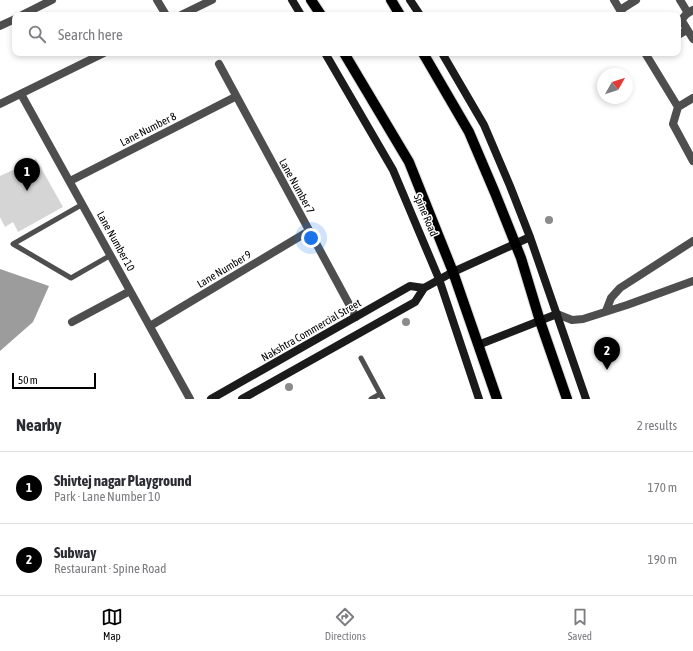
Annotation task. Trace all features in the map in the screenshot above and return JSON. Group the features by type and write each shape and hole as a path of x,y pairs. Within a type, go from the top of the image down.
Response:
{"main road":[{"path":"312,0 319,12"},
{"path":"391,0 398,12"},
{"name":"Spine Road","path":"346,56 408,162 454,272 497,399"},
{"path":"425,56 469,132 521,258 540,321 567,399"}],"street":[{"path":"28,12 52,0"},
{"path":"157,0 164,12"},
{"path":"187,12 212,0"},
{"path":"292,0 299,12"},
{"path":"614,0 621,12 636,0"},
{"path":"680,0 690,12 682,17 682,21 693,39"},
{"path":"413,1 418,12"},
{"path":"0,26 12,20"},
{"path":"681,33 687,30"},
{"path":"0,104 98,56"},
{"name":"Spine Road","path":"327,56 393,170 439,279 479,399"},
{"path":"444,56 484,125 530,237 586,399"},
{"path":"648,56 678,107"},
{"name":"Lane Number 7","path":"219,64 235,97 356,317"},
{"name":"Lane Number 10","path":"21,94 190,399"},
{"name":"Lane Number 8","path":"70,181 235,97"},
{"path":"693,98 678,107 673,124 693,161"},
{"name":"Lane Number 9","path":"150,326 309,231"},
{"name":"Nakshtra Commercial Street","path":"242,399 415,302 424,288 439,279 530,237"},
{"path":"606,311 611,298 620,288 693,241"},
{"path":"478,345 557,314 572,320 583,319 693,281"},
{"name":"Nakshtra Commercial Street","path":"211,399 410,286 424,288"},
{"path":"72,322 130,290"}],"lane":[{"path":"83,204 14,244 71,278 111,255"},
{"path":"361,358 382,396 371,399"}],"shaded area":[{"path":"36,159 63,207 18,232 13,222 5,227 0,217 0,176"},
{"path":"0,269 49,286 33,322 0,351"}],"place":[{"name":"Shivtej nagar Playground","path":"27,191"},
{"name":"Subway","path":"607,370"}]}
